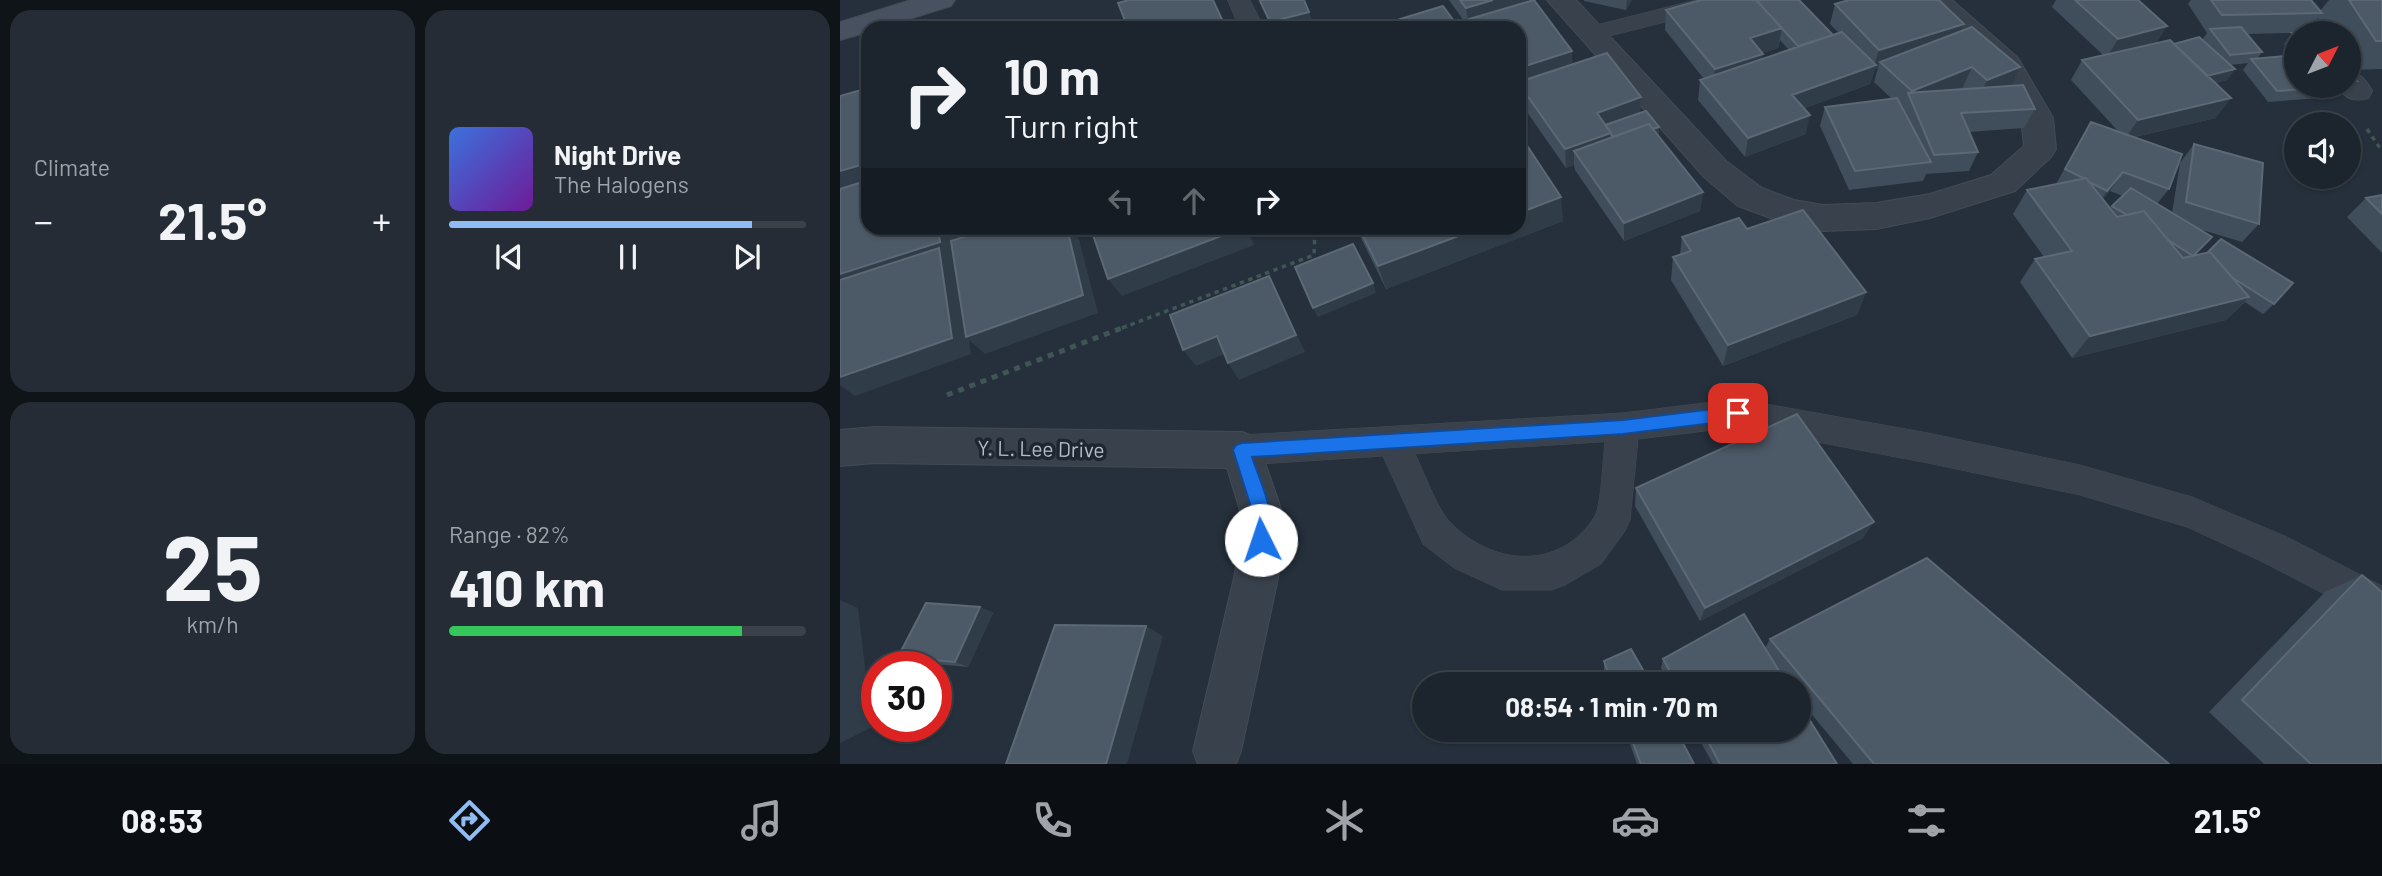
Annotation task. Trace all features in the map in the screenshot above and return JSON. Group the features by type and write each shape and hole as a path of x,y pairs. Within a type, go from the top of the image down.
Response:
{"main road":[{"path":"873,21 941,0"},
{"path":"840,31 861,25"}],"street":[{"path":"1561,0 1715,169 1750,197 1790,212 1823,218 1876,216 1930,206 2003,183 2040,149 2037,118 2008,65 1934,0"},
{"path":"2288,0 2304,21"},
{"name":"Y. L. Lee Drive","path":"840,448 875,445 1242,450"},
{"path":"1217,751 1256,578 1264,520 1242,450"}],"lane":[{"path":"1239,0 1249,21"},
{"path":"1590,34 1724,0"},
{"path":"1242,450 1623,427 1738,413 1928,448 2080,480 2192,513 2274,549 2382,606"},
{"path":"1392,440 1435,532 1467,556 1502,573 1552,573 1588,552 1613,520 1623,427"}],"path":[{"path":"939,398 1314,255 1315,235"}],"building":[{"path":"1129,0 1213,0 1223,21 1125,21 1118,3"},
{"path":"1304,0 1309,12 1270,21 1260,1"},
{"path":"1460,0 1493,0 1466,8"},
{"path":"1534,0 1572,51 1526,66 1526,21 1469,19"},
{"path":"1701,0 1756,0 1782,28 1750,38 1763,54 1715,69 1666,10"},
{"path":"1799,0 1833,35 1798,46 1757,1"},
{"path":"1849,0 1939,0 1964,24 1879,50 1835,4"},
{"path":"2075,0 2138,0 2167,26 2118,39"},
{"path":"2211,0 2311,0 2322,13 2222,15"},
{"path":"2349,0 2382,0 2382,41 2376,41"},
{"path":"1443,6 1454,21 1394,21"},
{"path":"1972,27 2020,67 1987,80 1972,67 1912,91 1880,62"},
{"path":"2241,27 2262,52 2230,55 2210,29"},
{"path":"1842,32 1876,65 1792,95 1810,115 1748,138 1700,80"},
{"path":"2199,37 2235,69 2207,76 2174,44"},
{"path":"2170,40 2231,98 2138,120 2082,60"},
{"path":"1607,53 1641,97 1597,113 1611,133 1565,149 1526,94 1526,80"},
{"path":"2284,56 2284,90 2277,91 2251,59"},
{"path":"2023,85 2035,109 1961,113 1978,152 1934,155 1908,93"},
{"path":"861,90 861,165 840,171 840,96"},
{"path":"1897,98 1931,162 1855,171 1825,107"},
{"path":"1646,111 1659,127 1653,129 1649,124 1612,137 1605,125"},
{"path":"2091,122 2182,154 2169,189 2123,172 2107,191 2065,169"},
{"path":"1649,124 1703,192 1624,223 1574,151"},
{"path":"1526,144 1561,197 1526,210"},
{"path":"2194,144 2263,163 2259,224 2186,202"},
{"path":"2086,178 2117,217 2144,211 2183,258 2210,252 2249,297 2090,336 2035,259 2072,251 2027,190"},
{"path":"861,182 861,235 939,235 940,242 840,274 840,189"},
{"path":"2131,188 2212,237 2193,256 2168,240 2144,211 2127,215 2112,206"},
{"path":"2382,195 2382,214 2366,198"},
{"path":"1803,210 1866,292 1728,345 1673,257 1691,251 1682,237 1739,218 1747,229"},
{"path":"970,235 1069,235 1083,295 966,337 951,241"},
{"path":"1093,235 1224,235 1108,279"},
{"path":"1362,235 1461,235 1378,266"},
{"path":"2221,239 2293,283 2274,304 2233,278 2208,252"},
{"path":"1353,244 1373,283 1313,308 1295,267"},
{"path":"939,248 952,338 840,377 840,280"},
{"path":"1269,276 1296,335 1228,363 1217,336 1183,350 1170,315"},
{"path":"1797,414 1874,522 1705,608 1636,488"},
{"path":"1927,558 2169,764 1874,764 1811,688 1811,672 1797,672 1770,639"},
{"path":"2362,575 2382,592 2382,764 2311,764 2242,700"},
{"path":"926,603 980,607 955,662 952,662 952,651 901,651"},
{"path":"1744,614 1780,672 1670,672 1663,659"},
{"path":"1055,625 1146,626 1106,764 1006,764"},
{"path":"1631,649 1644,672 1608,672 1604,661"},
{"path":"1811,722 1837,764 1720,764 1708,742 1811,742"},
{"path":"1633,742 1682,742 1694,764 1641,764"}],"route":[{"path":"1261,540 1264,520 1242,450 1623,427 1738,413"}]}
